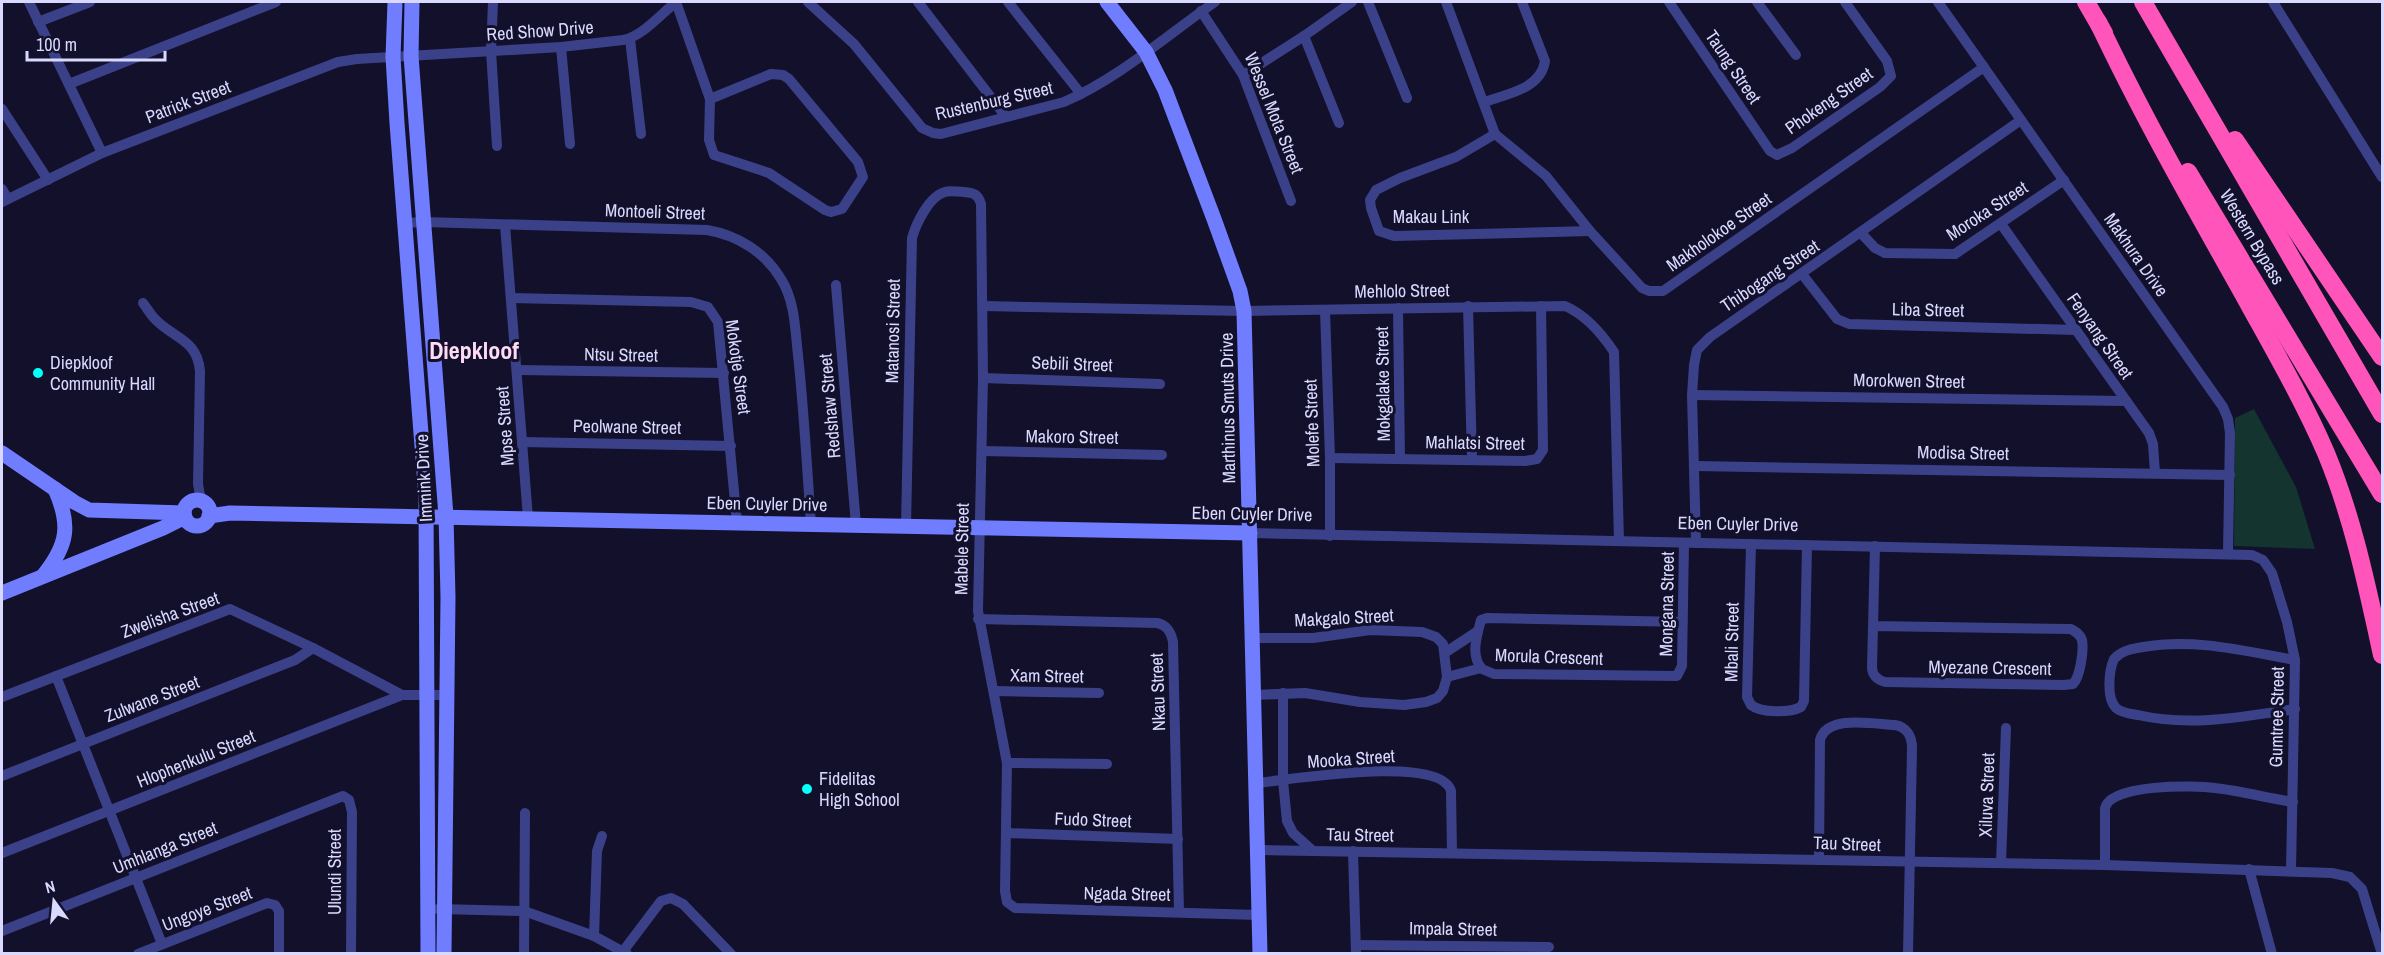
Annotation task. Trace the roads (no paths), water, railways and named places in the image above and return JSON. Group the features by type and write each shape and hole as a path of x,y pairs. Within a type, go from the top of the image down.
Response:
{"highway":[{"name":"Western Bypass","path":"2086,2 2382,494"},
{"name":"Western Bypass","path":"2145,4 2382,414"},
{"path":"2145,4 2382,357"},
{"path":"2098,22 2136,103 2283,364 2322,444 2352,527 2382,654"}],"street":[{"path":"28,2 102,153"},
{"path":"38,22 90,2"},
{"path":"69,84 276,2"},
{"name":"Immink Drive","path":"395,2 393,57 426,516 428,954"},
{"name":"Immink Drive","path":"412,2 411,56 446,516 448,597 444,954"},
{"path":"493,2 491,51 497,146"},
{"path":"641,134 630,39 676,2 710,99 709,140 714,155 769,173 825,210 831,212 842,209 863,177 861,169 789,79 783,75 771,74 710,99"},
{"name":"Rustenburg Street","path":"807,2 854,44 922,128 941,134 1064,102 1081,94 1146,52 1215,2"},
{"path":"918,2 1006,117"},
{"path":"1008,2 1081,94"},
{"name":"Marthinus Smuts Drive","path":"1107,2 1146,52 1173,107 1240,291 1244,311 1260,954"},
{"path":"1243,75 1352,2"},
{"path":"1368,2 1407,98"},
{"path":"1446,2 1495,134"},
{"path":"1484,102 1531,84 1538,79 1544,69 1545,61 1522,2"},
{"name":"Taung Street","path":"1669,2 1770,151"},
{"path":"1757,2 1796,55"},
{"name":"Phokeng Street","path":"1770,151 1777,155 1792,148 1880,87 1889,78 1891,69 1887,61 1845,2"},
{"name":"Makhura Drive","path":"1938,2 2223,407 2230,426 2228,553"},
{"path":"2273,2 2382,177"},
{"name":"Wessel Mota Street","path":"1201,11 1243,75 1291,201"},
{"path":"1304,36 1339,123"},
{"name":"Red Show Drive","path":"393,57 561,47 630,39"},
{"path":"561,47 570,144"},
{"name":"Patrick Street","path":"5,200 102,153 339,62 393,57"},
{"name":"Makholokoe Street","path":"1495,134 1546,176 1590,231 1642,288 1649,291 1664,291 1984,67"},
{"path":"2,109 48,180"},
{"name":"Thibogang Street","path":"1696,543 1692,395 1695,357 1701,345 2021,120"},
{"name":"Makau Link","path":"1495,134 1456,158 1400,178 1376,190 1370,200 1379,231 1394,236 1590,231"},
{"name":"Moroka Street","path":"1861,233 1875,248 1885,253 1948,255 1961,252 2064,180"},
{"path":"2,189 5,200"},
{"name":"Matanosi Street","path":"906,526 912,238 930,204 945,191 976,194 981,204"},
{"name":"Mabele Street","path":"981,204 983,378 978,529 978,620 1007,763 1005,891"},
{"name":"Montoeli Street","path":"405,223 707,230 736,238 768,262 782,280 793,313 801,383 811,524"},
{"name":"Fenyang Street","path":"2001,224 2152,438 2155,473"},
{"name":"Mpse Street","path":"505,225 528,518"},
{"name":"Liba Street","path":"1802,274 1837,319 1849,324 2076,330"},
{"name":"Redshaw Street","path":"836,285 856,525"},
{"name":"Mokotje Street","path":"511,298 691,302 702,304 713,312 718,322 724,373 737,523"},
{"path":"2,593 163,528 195,511 198,484 200,371 197,355 187,343 155,319 143,303"},
{"name":"Mehlolo Street","path":"983,306 1244,311 1565,306 1581,315 1614,352 1619,541"},
{"path":"1468,306 1472,460"},
{"name":"Mahlatsi Street","path":"1330,458 1529,461 1537,459 1542,453 1541,306"},
{"name":"Mokgalake Street","path":"1398,308 1400,459"},
{"name":"Molefe Street","path":"1325,310 1330,536"},
{"name":"Ntsu Street","path":"518,370 724,373"},
{"name":"Sebili Street","path":"983,378 1160,384"},
{"name":"Morokwen Street","path":"1692,395 2126,401"},
{"name":"Peolwane Street","path":"522,442 731,446"},
{"name":"Makoro Street","path":"982,451 1162,455"},
{"name":"Eben Cuyler Drive","path":"2,453 89,510 2228,553 2252,555 2263,561 2269,568"},
{"name":"Modisa Street","path":"1695,466 2230,475"},
{"path":"41,578 57,556 66,533 64,511 55,489"},
{"name":"Mongana Street","path":"1682,666 1684,543"},
{"name":"Mbali Street","path":"1751,544 1748,697 1751,705 1761,710 1796,710 1804,701 1807,545"},
{"path":"1873,626 1875,546"},
{"name":"Gumtree Street","path":"2269,568 2287,622 2295,660 2291,871"},
{"name":"Zwelisha Street","path":"2,697 230,609 313,648 402,695 446,696"},
{"name":"Morula Crescent","path":"1682,666 1679,674 1672,677 1494,674 1480,668 1475,653 1481,620 1493,617 1683,622"},
{"name":"Nkau Street","path":"978,620 1157,623 1167,628 1173,642 1179,912"},
{"name":"Myezane Crescent","path":"1873,626 2068,629 2077,632 2082,640 2079,675 2076,682 2069,685 1885,682 1875,676 1872,667 1873,626"},
{"name":"Makgalo Street","path":"1253,638 1313,638 1370,630 1422,632 1439,639 1446,652"},
{"path":"1254,695 1315,694 1381,705 1431,701 1441,695 1447,677 1446,652 1478,631"},
{"path":"2295,660 2208,645 2167,644 2143,647 2124,651 2114,658 2110,694 2112,703 2117,709 2166,720 2214,721 2295,709"},
{"name":"Zulwane Street","path":"2,776 296,660 313,648"},
{"path":"1447,677 1480,668"},
{"path":"56,676 162,944"},
{"name":"Xam Street","path":"994,691 1099,693"},
{"path":"1283,693 1283,781 1287,821 1293,832 1313,850"},
{"name":"Hlophenkulu Street","path":"2,853 402,695"},
{"path":"1819,859 1820,740 1823,732 1830,726 1840,723 1895,724 1904,729 1912,741 1908,954"},
{"name":"Xiluva Street","path":"2001,863 2006,728"},
{"path":"1007,763 1107,764"},
{"name":"Mooka Street","path":"1256,783 1372,771 1399,771 1442,779 1451,791 1452,852"},
{"path":"2105,865 2106,804 2111,798 2121,794 2160,788 2204,787 2293,802"},
{"name":"Umhlanga Street","path":"2,931 341,796"},
{"name":"Ulundi Street","path":"341,796 348,799 351,807 351,954"},
{"path":"524,954 525,813"},
{"name":"Fudo Street","path":"1007,833 1178,839"},
{"path":"594,936 597,851 602,836"},
{"name":"Tau Street","path":"1257,850 2105,865 2339,874 2359,884 2365,896 2382,954"},
{"path":"1353,851 1356,949"},
{"path":"2249,869 2272,954"},
{"name":"Ngada Street","path":"1005,891 1007,902 1015,908 1259,915"},
{"path":"429,909 524,911 594,936 626,952 661,902 671,898 683,904 731,954"},
{"name":"Ungoye Street","path":"138,954 270,903 275,905 279,911 279,954"},
{"name":"Impala Street","path":"1356,949 1549,947"}],"place":[{"name":"Diepkloof Community Hall","path":"38,373"},
{"name":"Fidelitas High School","path":"807,789"}],"district":[{"name":"Diepkloof","path":"474,351"}]}
